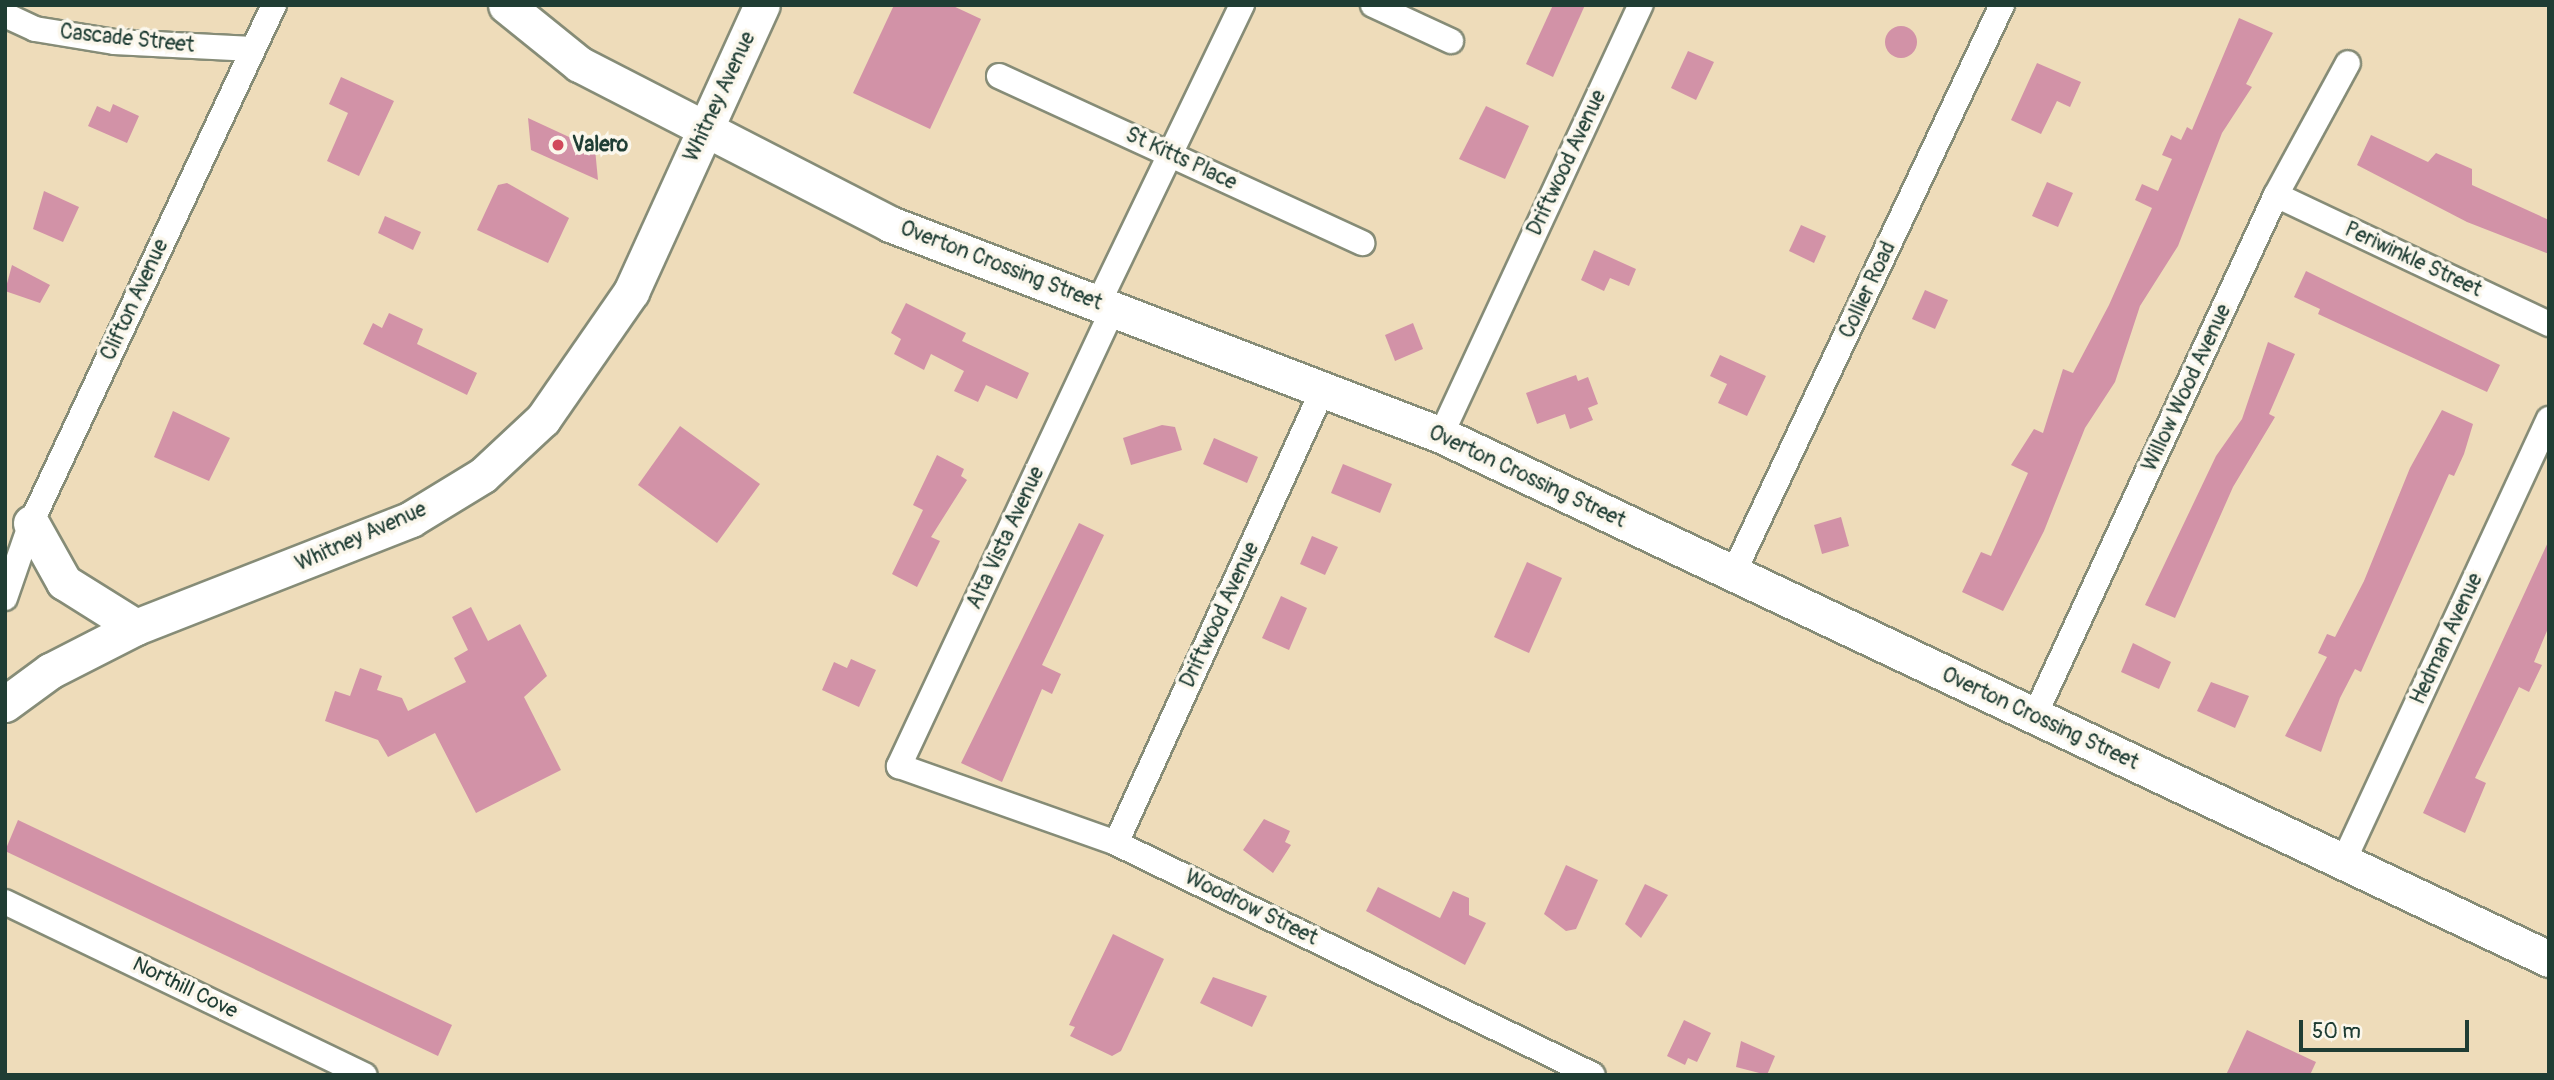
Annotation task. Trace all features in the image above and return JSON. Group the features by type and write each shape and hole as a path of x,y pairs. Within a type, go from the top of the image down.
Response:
{"main road":[{"name":"Overton Crossing Street","path":"506,5 579,64 705,132 890,224 1324,387 1441,435 2034,717 2344,858 2549,960"},
{"name":"Whitney Avenue","path":"5,704 50,671 136,627 411,519 483,475 543,419 594,354 631,292 762,5"},
{"path":"31,523 64,582 136,627"}],"street":[{"name":"Clifton Avenue","path":"5,598 31,523 274,5"},
{"name":"Alta Vista Avenue","path":"899,766 1106,306 1170,155 1242,5"},
{"path":"1373,5 1451,41"},
{"name":"Driftwood Avenue","path":"1441,435 1641,5"},
{"name":"Collier Road","path":"1734,574 2002,5"},
{"name":"Cascade Street","path":"5,15 35,29 114,42 253,49"},
{"name":"Willow Wood Avenue","path":"2034,717 2276,195 2348,63"},
{"name":"St Kitts Place","path":"999,76 1362,243"},
{"name":"Periwinkle Street","path":"2276,195 2549,324"},
{"name":"Driftwood Avenue","path":"1116,843 1324,387"},
{"name":"Hedman Avenue","path":"2344,858 2549,419"},
{"name":"Woodrow Street","path":"899,766 1116,843 1593,1075"},
{"name":"Northill Cove","path":"5,902 364,1075"}],"building":[{"path":"894,5 951,5 981,19 930,129 853,93"},
{"path":"1553,5 1585,5 1553,77 1526,64"},
{"path":"2239,18 2273,33 2246,84 2252,87 2222,133 2178,246 2140,306 2115,382 2085,428 2044,531 2003,611 1962,592 1981,552 1991,556 2028,473 2011,465 2034,429 2043,433 2063,369 2073,373 2109,305 2152,208 2135,200 2142,184 2158,191 2172,159 2162,155 2171,135 2181,140 2187,127 2192,130"},
{"path":"1901,26 1913,30 1917,42 1913,54 1901,58 1889,54 1885,42 1889,30"},
{"path":"1688,51 1714,62 1696,100 1671,88"},
{"path":"2037,63 2081,82 2070,107 2057,101 2041,134 2011,120"},
{"path":"341,77 394,101 359,176 327,161 348,113 329,104"},
{"path":"113,104 139,116 127,143 88,126 97,106 110,112"},
{"path":"1486,106 1529,126 1505,179 1459,159"},
{"name":"Valero","path":"528,118 595,149 598,180 531,150"},
{"path":"2371,135 2428,162 2436,153 2472,169 2472,185 2549,220 2549,254 2467,222 2357,165"},
{"path":"2047,182 2073,193 2058,227 2032,216"},
{"path":"507,183 569,218 548,263 477,230 498,185"},
{"path":"44,191 79,207 63,242 33,229"},
{"path":"385,216 421,232 413,250 378,233"},
{"path":"1801,225 1826,236 1814,263 1789,251"},
{"path":"1594,250 1636,269 1629,286 1610,278 1604,291 1581,280"},
{"path":"12,265 50,285 40,303 5,291"},
{"path":"2306,271 2500,365 2487,392 2318,314 2320,309 2294,297"},
{"path":"1925,290 1948,300 1935,329 1912,319"},
{"path":"906,303 966,333 962,341 1029,373 1017,399 986,385 978,402 954,391 964,371 931,354 924,370 894,354 901,339 891,333"},
{"path":"389,313 423,329 417,344 477,373 467,395 363,344 373,323 382,328"},
{"path":"1413,323 1423,349 1395,361 1385,335"},
{"path":"2268,342 2295,354 2269,414 2275,417 2233,487 2175,618 2145,605 2216,456 2242,419"},
{"path":"1720,355 1766,376 1747,416 1718,403 1727,384 1710,376"},
{"path":"1576,375 1578,381 1588,377 1598,404 1588,408 1593,420 1570,429 1565,414 1537,424 1526,393"},
{"path":"2442,410 2473,424 2464,454 2454,476 2449,474 2361,672 2355,669 2340,698 2321,752 2285,736 2327,657 2318,653 2327,634 2335,637 2364,581 2410,468"},
{"path":"173,411 230,438 209,481 154,457"},
{"path":"1162,425 1175,427 1182,450 1131,465 1123,438"},
{"path":"680,426 760,484 717,543 638,485"},
{"path":"1214,438 1258,457 1247,483 1203,464"},
{"path":"937,455 964,469 961,476 967,480 931,537 940,541 917,587 892,574 923,510 913,505"},
{"path":"1343,464 1392,484 1380,513 1331,493"},
{"path":"1841,517 1849,546 1822,554 1814,525"},
{"path":"1079,523 1104,535 1042,665 1061,674 1052,694 1042,689 1002,782 961,763"},
{"path":"1312,536 1338,547 1325,575 1300,564"},
{"path":"2549,540 2549,626 2534,662 2542,665 2529,692 2519,687 2475,778 2486,783 2465,833 2423,813"},
{"path":"1527,562 1562,578 1529,653 1494,637"},
{"path":"1281,596 1307,608 1289,650 1262,638"},
{"path":"471,607 488,641 520,624 547,676 524,697 561,770 476,813 435,733 388,757 378,740 325,721 335,691 350,696 360,668 382,676 377,690 402,698 408,711 466,682 454,658 468,650 452,617"},
{"path":"2133,643 2171,662 2159,689 2121,672"},
{"path":"851,659 876,670 859,707 822,690 834,662 847,668"},
{"path":"2211,682 2249,696 2235,728 2197,711"},
{"path":"1264,819 1290,831 1285,842 1291,845 1273,873 1243,850"},
{"path":"18,820 452,1025 438,1056 5,851"},
{"path":"1566,865 1598,880 1576,929 1566,931 1544,914"},
{"path":"1645,884 1668,895 1641,938 1625,924"},
{"path":"1378,887 1440,918 1453,891 1469,898 1469,915 1486,923 1465,965 1366,911"},
{"path":"1113,934 1164,959 1121,1051 1112,1056 1070,1036 1075,1027 1069,1025"},
{"path":"1213,977 1267,996 1252,1027 1200,1003"},
{"path":"1684,1020 1711,1033 1697,1062 1688,1058 1685,1065 1667,1056"},
{"path":"2247,1030 2316,1062 2310,1075 2226,1075"},
{"path":"1741,1041 1775,1056 1767,1075 1736,1067"}],"place":[{"name":"Valero","path":"558,145"}]}
